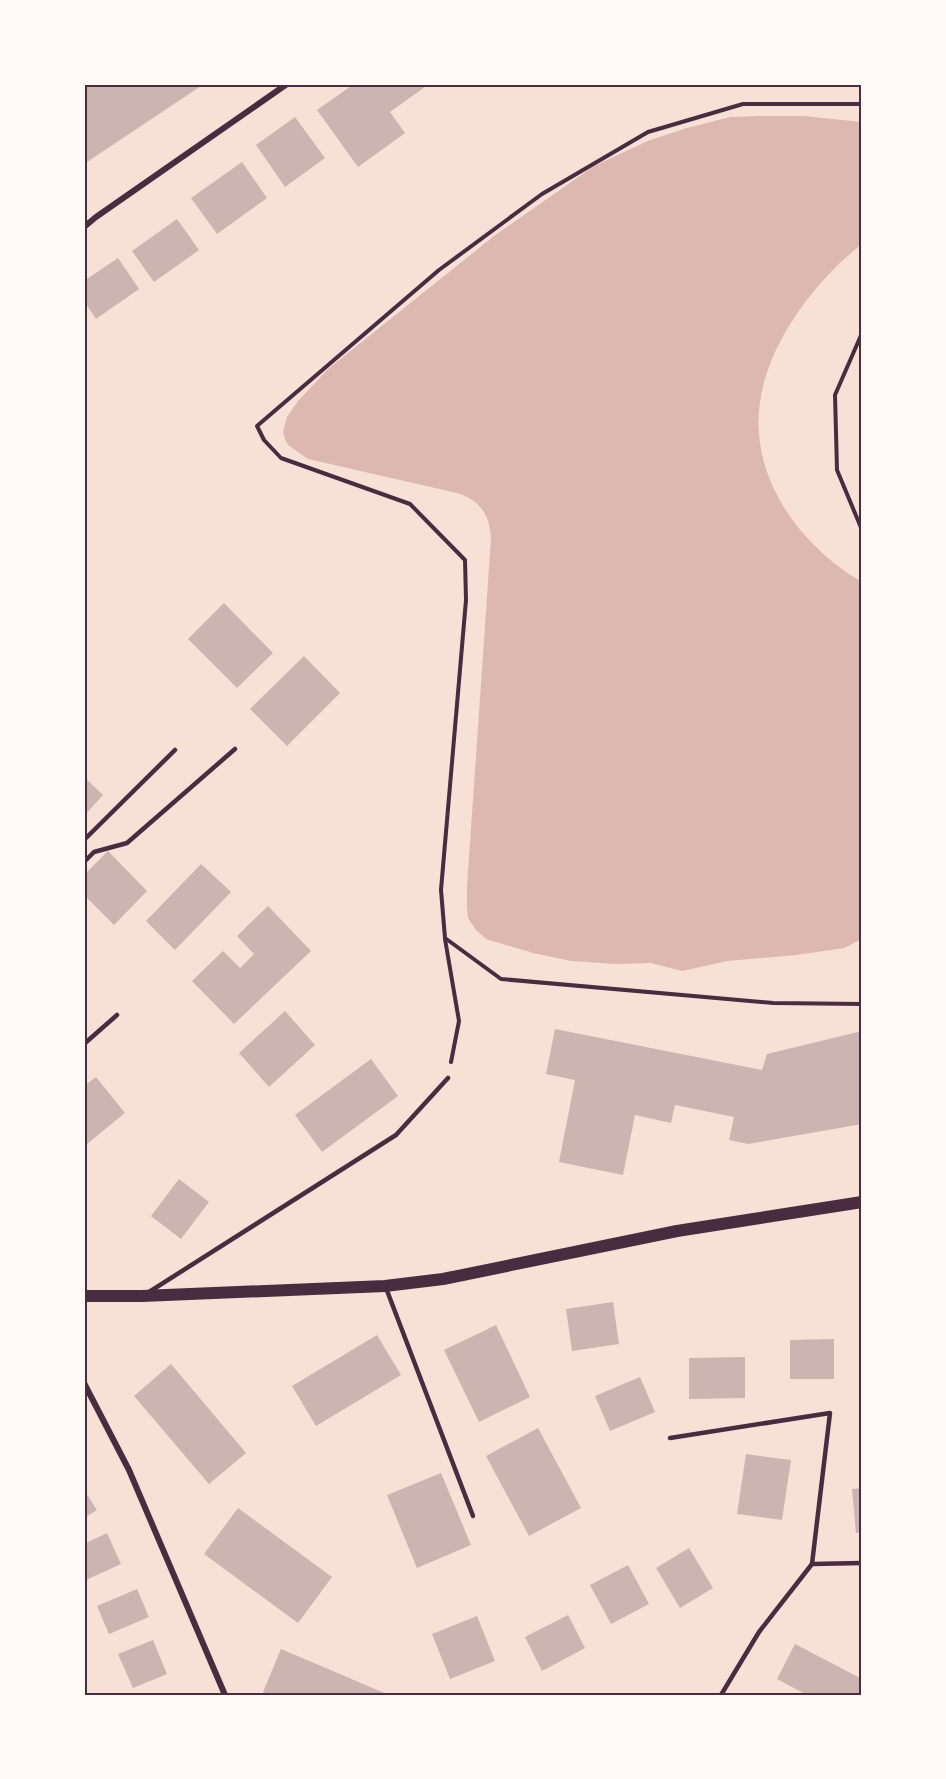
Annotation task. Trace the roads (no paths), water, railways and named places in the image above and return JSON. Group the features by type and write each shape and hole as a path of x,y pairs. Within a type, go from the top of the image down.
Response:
{"main road":[{"path":"84,1296 142,1296 385,1286 443,1279 677,1231 862,1202"}],"street":[{"path":"84,227 287,84"},
{"path":"84,1383 129,1470 225,1695"}],"lane":[{"path":"84,862 94,852 127,843 235,749"},
{"path":"84,840 175,750"},
{"path":"84,1044 117,1015"},
{"path":"142,1296 396,1135 448,1078"},
{"path":"385,1286 473,1516"},
{"path":"670,1438 830,1413 812,1564 759,1632 721,1695"},
{"path":"812,1564 862,1563"}]}
